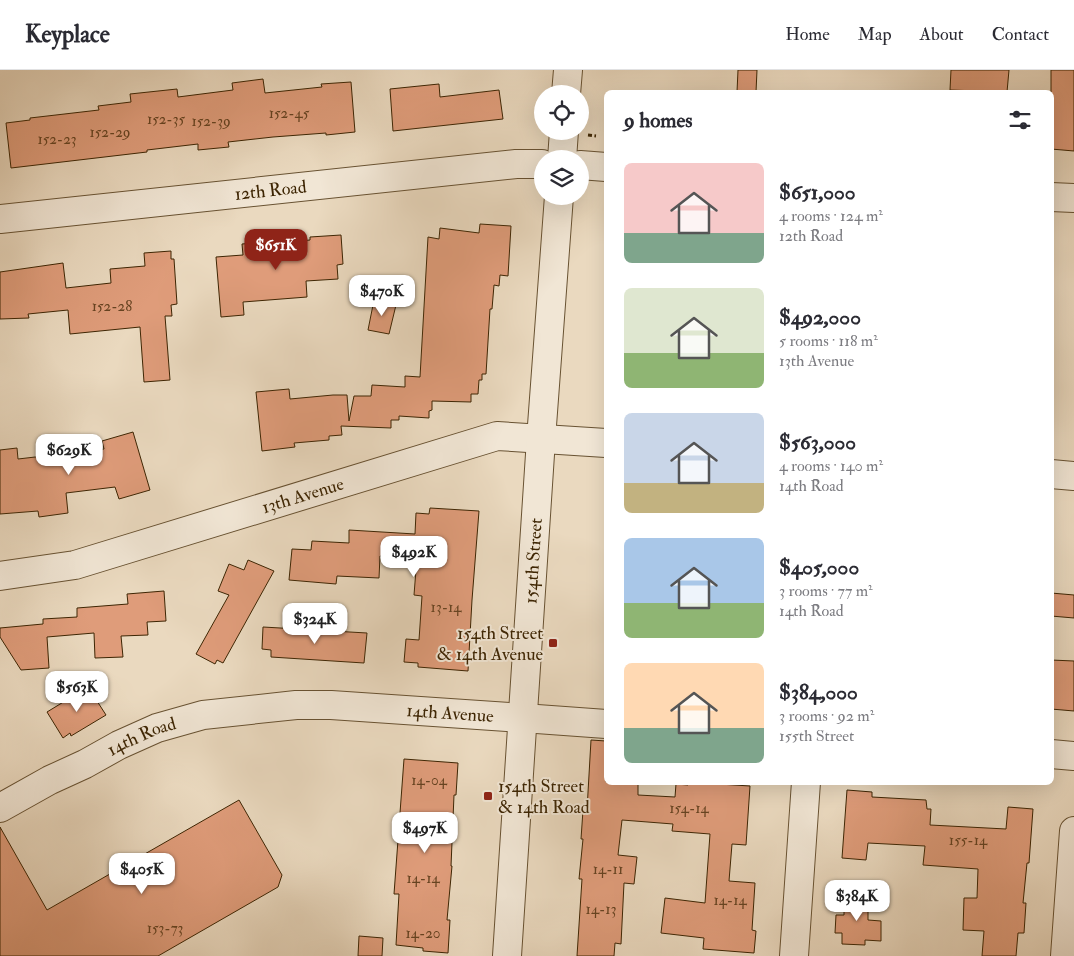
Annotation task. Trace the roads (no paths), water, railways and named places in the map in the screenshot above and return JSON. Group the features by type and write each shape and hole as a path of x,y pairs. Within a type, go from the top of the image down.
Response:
{"street":[{"path":"567,85 568,70"},
{"name":"12th Road","path":"0,219 516,164 534,164"},
{"path":"589,166 604,167"},
{"path":"1054,197 1074,198"},
{"name":"154th Street","path":"507,956 558,205"},
{"name":"13th Avenue","path":"0,576 75,565 497,436 604,443"},
{"path":"1054,474 1074,476"},
{"name":"14th Avenue","path":"296,705 331,705 604,724"},
{"name":"14th Road","path":"0,808 50,780 157,728 204,716 296,705"},
{"path":"1054,754 1074,756"},
{"path":"794,956 806,785"},
{"path":"1065,956 1074,831"}],"place":[{"name":"154th Street & 14th Avenue","path":"553,643"},
{"name":"154th Street & 14th Road","path":"488,796"}]}
